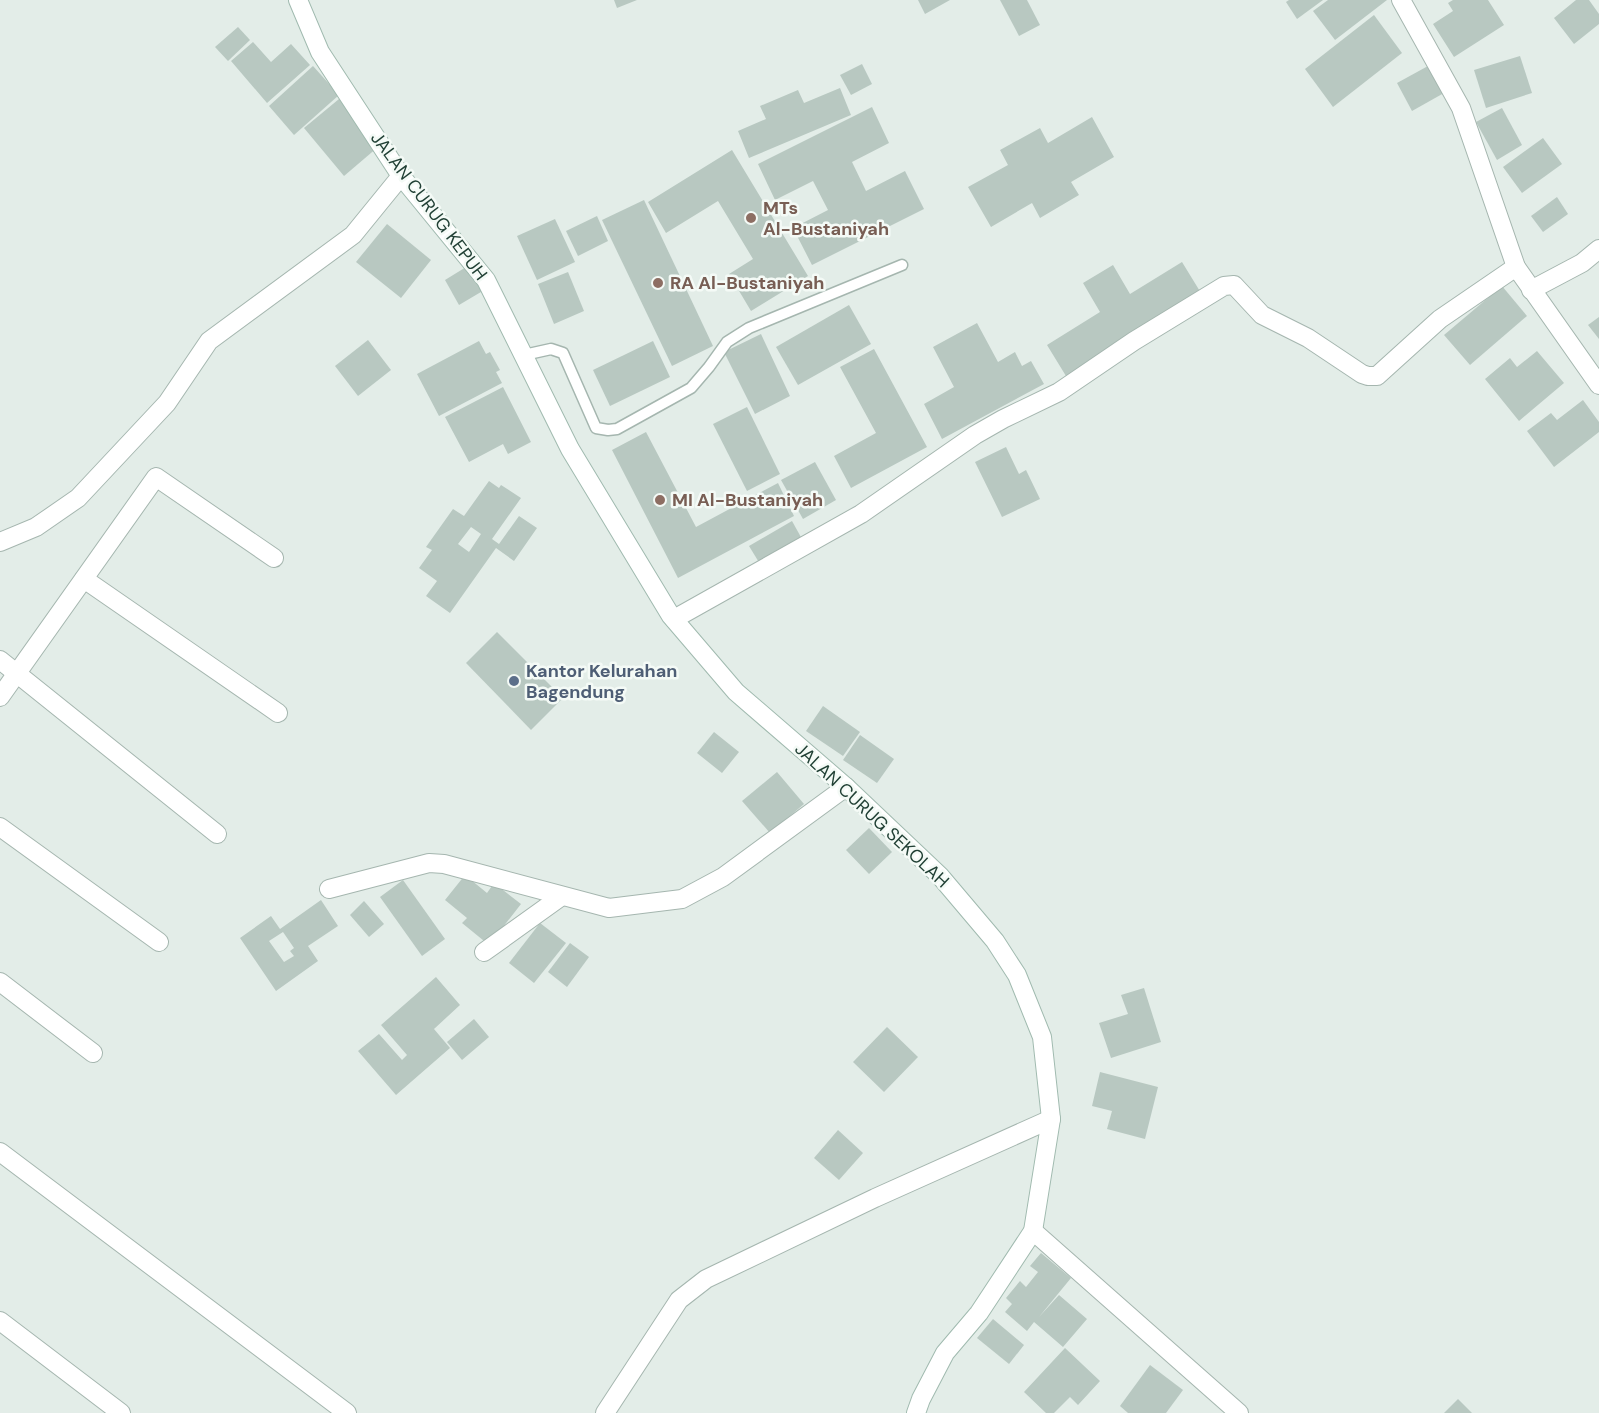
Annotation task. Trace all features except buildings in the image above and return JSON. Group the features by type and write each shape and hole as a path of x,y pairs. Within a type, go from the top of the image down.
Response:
{"street":[{"name":"JALAN CURUG KEPUH","path":"298,0 320,52 401,176 486,280 570,449"},
{"path":"1401,0 1461,108 1516,267 1599,385"},
{"path":"0,542 36,527 78,498 167,403 209,341 353,235 401,176"},
{"path":"1531,290 1581,263 1599,249"},
{"path":"674,619 861,514 975,435 1059,392 1134,341 1224,286 1234,285 1262,315 1308,338 1362,374 1377,376 1440,319 1516,267"},
{"name":"JALAN CURUG SEKOLAH","path":"570,449 674,619 736,692 846,787 940,876 995,941 1017,975 1042,1037 1051,1119 1033,1231"},
{"path":"0,697 156,477 274,558"},
{"path":"84,579 278,713"},
{"path":"0,660 217,834"},
{"path":"329,889 429,863 444,864 609,908 682,899 723,877 846,787"},
{"path":"0,827 159,942"},
{"path":"484,952 562,896"},
{"path":"0,982 93,1053"},
{"path":"606,1413 679,1300 706,1279 875,1198 1051,1119"},
{"path":"0,1152 346,1413"},
{"path":"916,1413 945,1353 979,1313 1033,1231 1239,1413"},
{"path":"0,1321 121,1413"}],"lane":[{"path":"524,355 551,348 563,352 596,428 617,429 691,388 727,342 749,328 902,266"}],"place":[{"name":"MTs Al-Bustaniyah","path":"751,218"},
{"name":"RA Al-Bustaniyah","path":"658,283"},
{"name":"MI Al-Bustaniyah","path":"660,500"},
{"name":"Kantor Kelurahan Bagendung","path":"514,681"}]}
